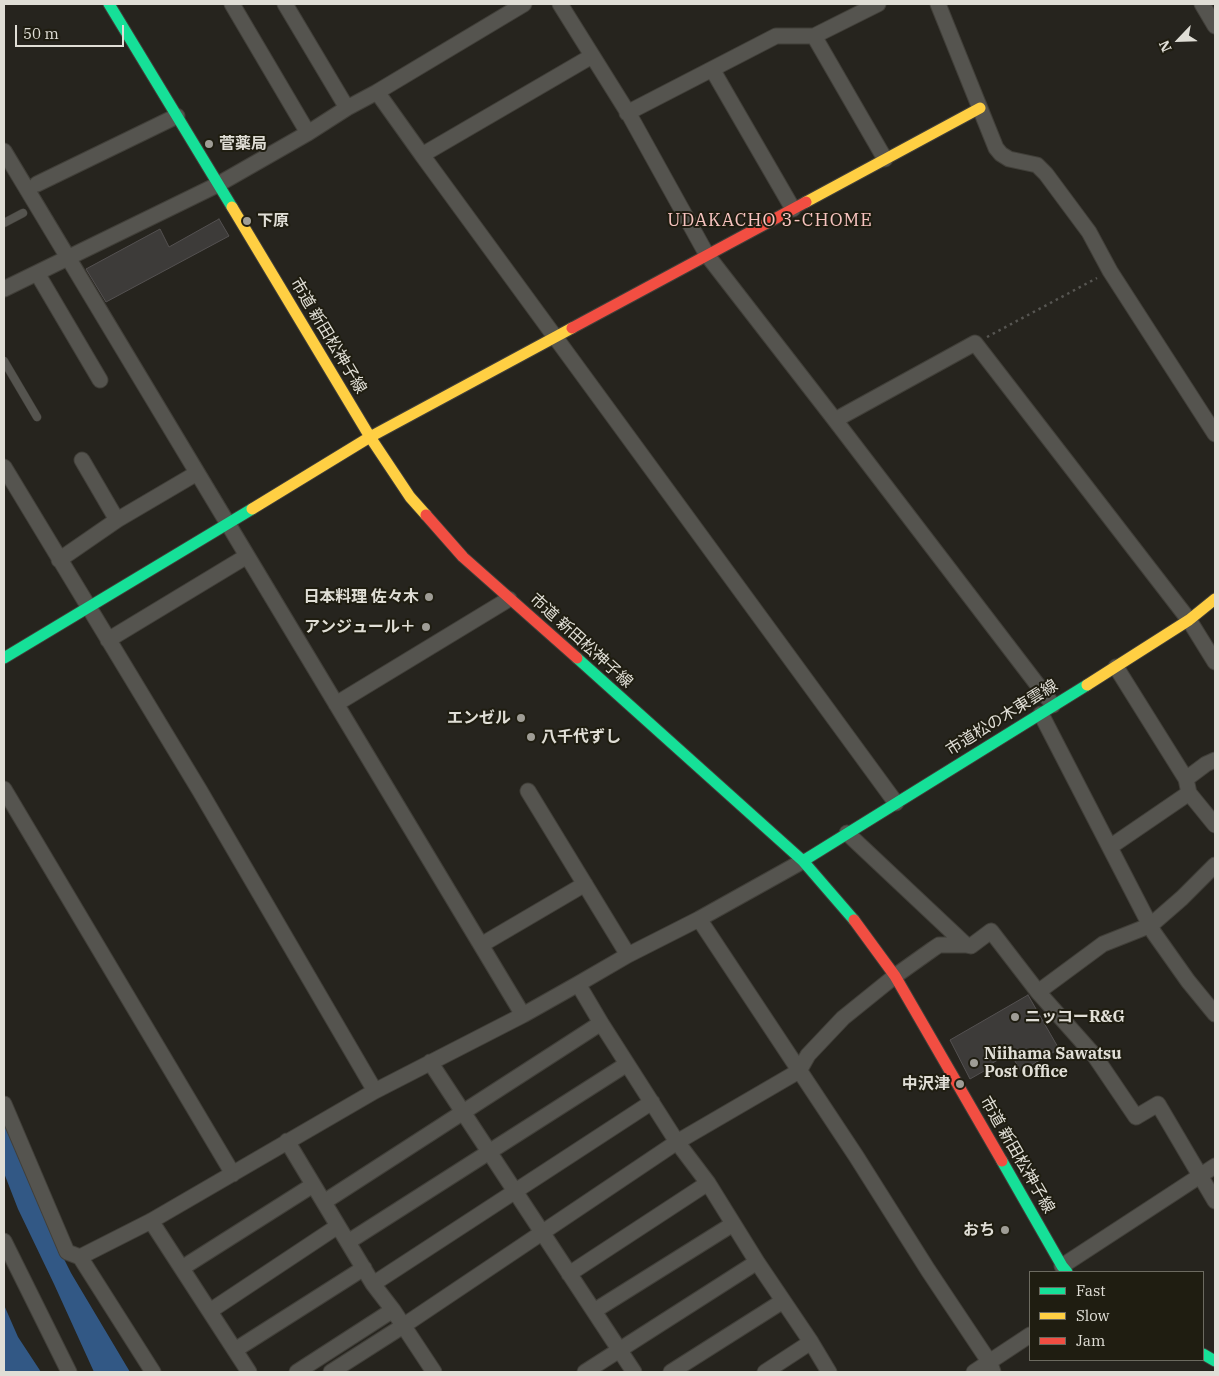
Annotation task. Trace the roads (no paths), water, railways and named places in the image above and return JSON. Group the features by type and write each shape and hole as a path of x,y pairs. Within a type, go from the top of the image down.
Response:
{"street":[{"name":"市道 新田松神子線","path":"109,4 370,437 410,497 463,557 803,861 852,917 895,976 1065,1269"},
{"path":"232,4 308,133"},
{"path":"285,4 348,108"},
{"path":"4,288 217,185 524,4"},
{"path":"560,4 628,112 706,255 835,420 1047,709 1110,847 1154,933 1188,981 1215,1014"},
{"path":"628,112 776,36 814,36 878,4"},
{"path":"938,4 996,148 1009,159 1037,165 1046,174 1088,232 1110,271 1215,434"},
{"path":"1202,4 1215,26"},
{"path":"814,36 885,159"},
{"path":"422,155 592,56"},
{"path":"712,69 793,209"},
{"path":"377,92 896,803"},
{"path":"4,658 370,437 980,108"},
{"path":"37,184 177,116"},
{"path":"4,151 523,1014"},
{"path":"37,272 100,380"},
{"path":"835,420 975,343 1189,620 1215,662"},
{"path":"82,460 117,520"},
{"path":"4,467 200,790 375,1091"},
{"path":"59,560 117,520 197,473"},
{"path":"108,640 247,556"},
{"path":"336,704 510,599"},
{"name":"市道松の木東雲線","path":"803,861 1116,667 1189,620 1215,599"},
{"path":"1116,667 1188,786 1215,825"},
{"path":"1110,847 1188,786 1206,764 1215,760"},
{"path":"4,789 233,1174"},
{"path":"528,791 628,955"},
{"path":"847,834 966,945"},
{"path":"80,1257 151,1221 375,1091 523,1014 803,861"},
{"path":"1038,992 1103,944 1151,925 1182,898 1215,865"},
{"path":"481,945 585,884"},
{"path":"699,919 856,1156 991,1367"},
{"path":"332,1372 677,1142 799,1071 808,1055 843,1018 895,976 939,945 971,946 991,931 1038,992 1094,1055 1136,1117 1158,1104 1215,1201"},
{"path":"578,984 677,1142 708,1183 829,1372"},
{"path":"324,1202 601,1023"},
{"path":"430,1062 634,1372"},
{"path":"348,1242 627,1064"},
{"path":"373,1284 652,1102"},
{"path":"4,1104 67,1252 80,1257 153,1372"},
{"path":"287,1141 373,1284 403,1326 426,1370"},
{"path":"1065,1269 1215,1166"},
{"path":"569,1274 708,1183"},
{"path":"182,1268 313,1184"},
{"path":"151,1221 249,1372"},
{"path":"594,1311 733,1224"},
{"path":"210,1311 338,1226"},
{"path":"4,1241 69,1372"},
{"path":"585,1372 758,1262"},
{"path":"235,1350 364,1268"},
{"path":"671,1372 783,1301"},
{"path":"297,1372 393,1310"},
{"path":"974,1372 991,1367 1029,1336"},
{"path":"765,1372 811,1342"}],"lane":[{"path":"4,223 23,213"},
{"path":"4,361 37,416"}],"water":[{"path":"4,1120 50,1231 71,1273 130,1372 94,1372 18,1209 4,1173"},
{"path":"4,1305 18,1337 41,1372 4,1372"}],"place":[{"name":"菅薬局","path":"209,144"},
{"name":"下原","path":"247,221"},
{"name":"日本料理 佐々木","path":"429,597"},
{"name":"アンジュール＋","path":"426,627"},
{"name":"エンゼル","path":"521,718"},
{"name":"八千代ずし","path":"531,737"},
{"name":"ニッコーR&G","path":"1015,1017"},
{"name":"Niihama Sawatsu Post Office","path":"974,1063"},
{"name":"中沢津","path":"960,1084"},
{"name":"おち","path":"1005,1230"}],"district":[{"name":"UDAKACHO 3-CHOME","path":"770,221"}]}
